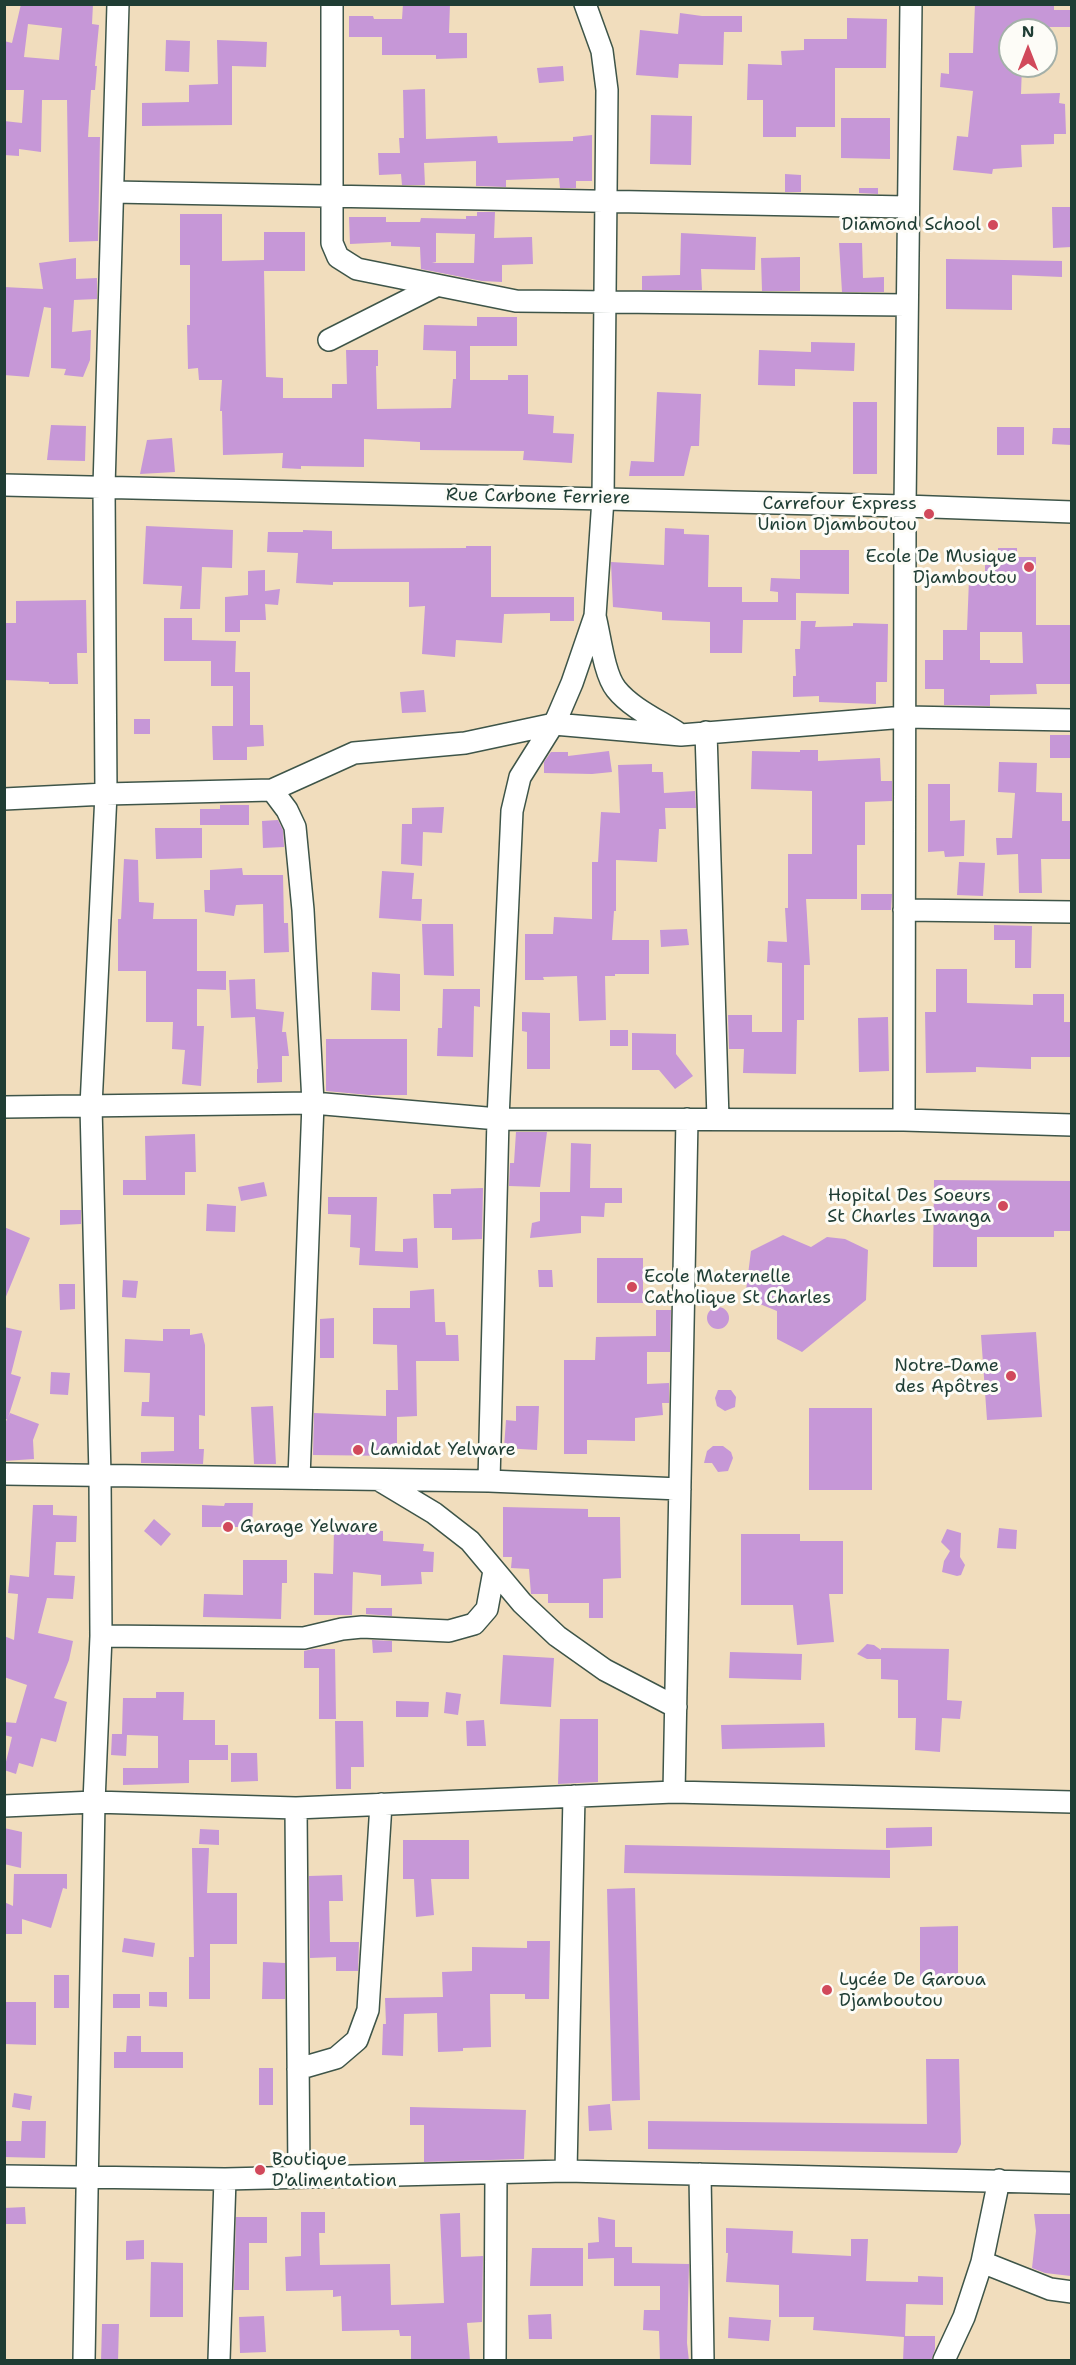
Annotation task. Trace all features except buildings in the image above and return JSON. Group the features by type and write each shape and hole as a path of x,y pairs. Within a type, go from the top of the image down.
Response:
{"street":[{"path":"84,2361 94,1802 101,1636 100,1476 91,1106 106,794 104,487 118,4"},
{"path":"332,4 330,197 332,243 338,257 357,270 516,301 906,305"},
{"path":"489,1481 498,1119 512,811 520,777 554,724 572,683 595,616 603,499 607,90 602,51 585,4"},
{"path":"904,1120 906,305 911,4"},
{"path":"113,192 907,207"},
{"path":"329,340 436,286"},
{"name":"Rue Carbone Ferriere","path":"4,485 1071,512"},
{"path":"595,616 609,674 615,688 628,700 681,735"},
{"path":"4,799 272,790 354,753 465,743 554,724 681,735 904,717 1071,720"},
{"path":"706,732 718,1119"},
{"path":"272,790 287,810 294,827 303,910 313,1103 299,1478"},
{"path":"904,910 1071,912"},
{"path":"4,1107 313,1103 498,1119 904,1120 1071,1125"},
{"path":"674,1792 687,1119"},
{"path":"4,1474 489,1481 680,1489"},
{"path":"379,1479 434,1513 470,1541 522,1603 557,1636 605,1670 676,1707"},
{"path":"101,1636 304,1638 362,1627 449,1631 474,1624 487,1609 494,1572"},
{"path":"4,1806 94,1802 296,1808 674,1792 1071,1802"},
{"path":"566,2171 574,1796"},
{"path":"298,2069 336,2058 357,2040 368,2010 381,1804"},
{"path":"296,1808 299,2176"},
{"path":"4,2176 225,2179 566,2171 1071,2183"},
{"path":"495,2361 496,2173"},
{"path":"700,2174 703,2361"},
{"path":"219,2361 225,2179"},
{"path":"944,2361 964,2316 982,2262 999,2180"},
{"path":"982,2262 1050,2289 1071,2292"}],"place":[{"name":"Diamond School","path":"993,225"},
{"name":"Carrefour Express Union Djamboutou","path":"929,514"},
{"name":"Ecole De Musique Djamboutou","path":"1029,567"},
{"name":"Hopital Des Soeurs St Charles Iwanga","path":"1003,1206"},
{"name":"Ecole Maternelle Catholique St Charles","path":"632,1287"},
{"name":"Notre-Dame des Apôtres","path":"1011,1376"},
{"name":"Lamidat Yelware","path":"358,1450"},
{"name":"Garage Yelware","path":"228,1527"},
{"name":"Lycée De Garoua Djamboutou","path":"827,1990"},
{"name":"Boutique D'alimentation","path":"260,2170"}]}
